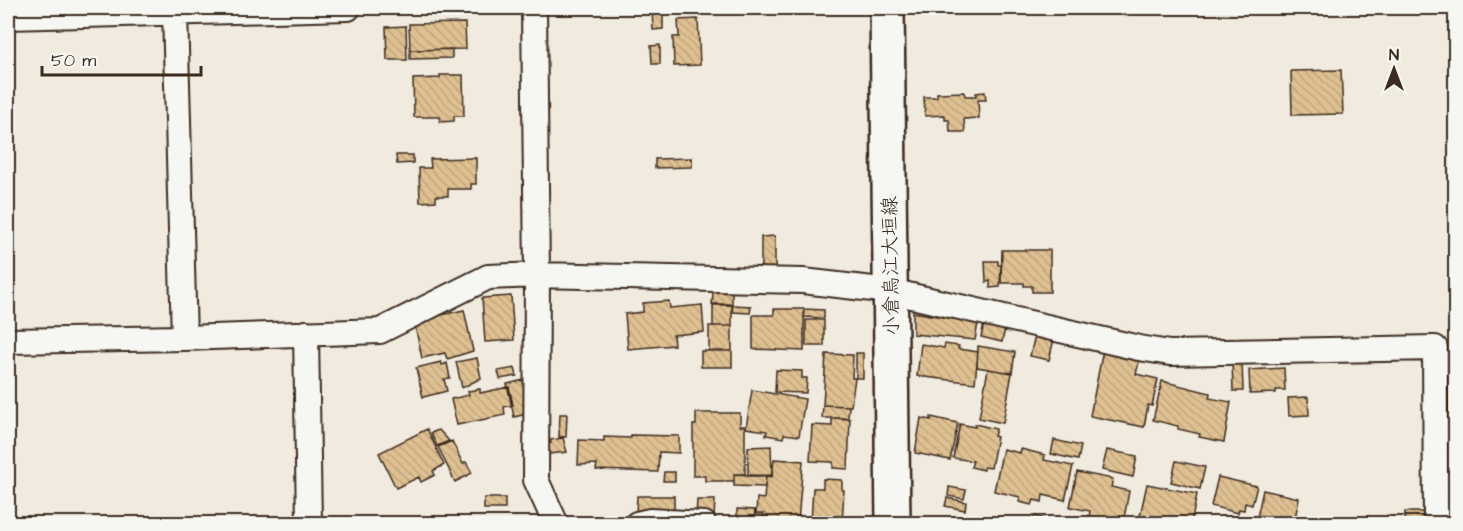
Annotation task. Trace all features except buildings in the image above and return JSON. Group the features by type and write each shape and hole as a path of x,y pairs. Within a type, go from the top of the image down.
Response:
{"main road":[{"name":"小倉烏江大垣線","path":"887,8 893,524"}],"street":[{"path":"8,17 348,8"},
{"path":"534,8 537,275 536,480 556,524"},
{"path":"175,12 184,338"},
{"path":"8,341 380,331 488,278 537,275 803,281 890,291 1139,348 1170,353 1435,348 1436,524"},
{"path":"306,333 309,524"},
{"path":"638,524 650,521 704,524"}]}
